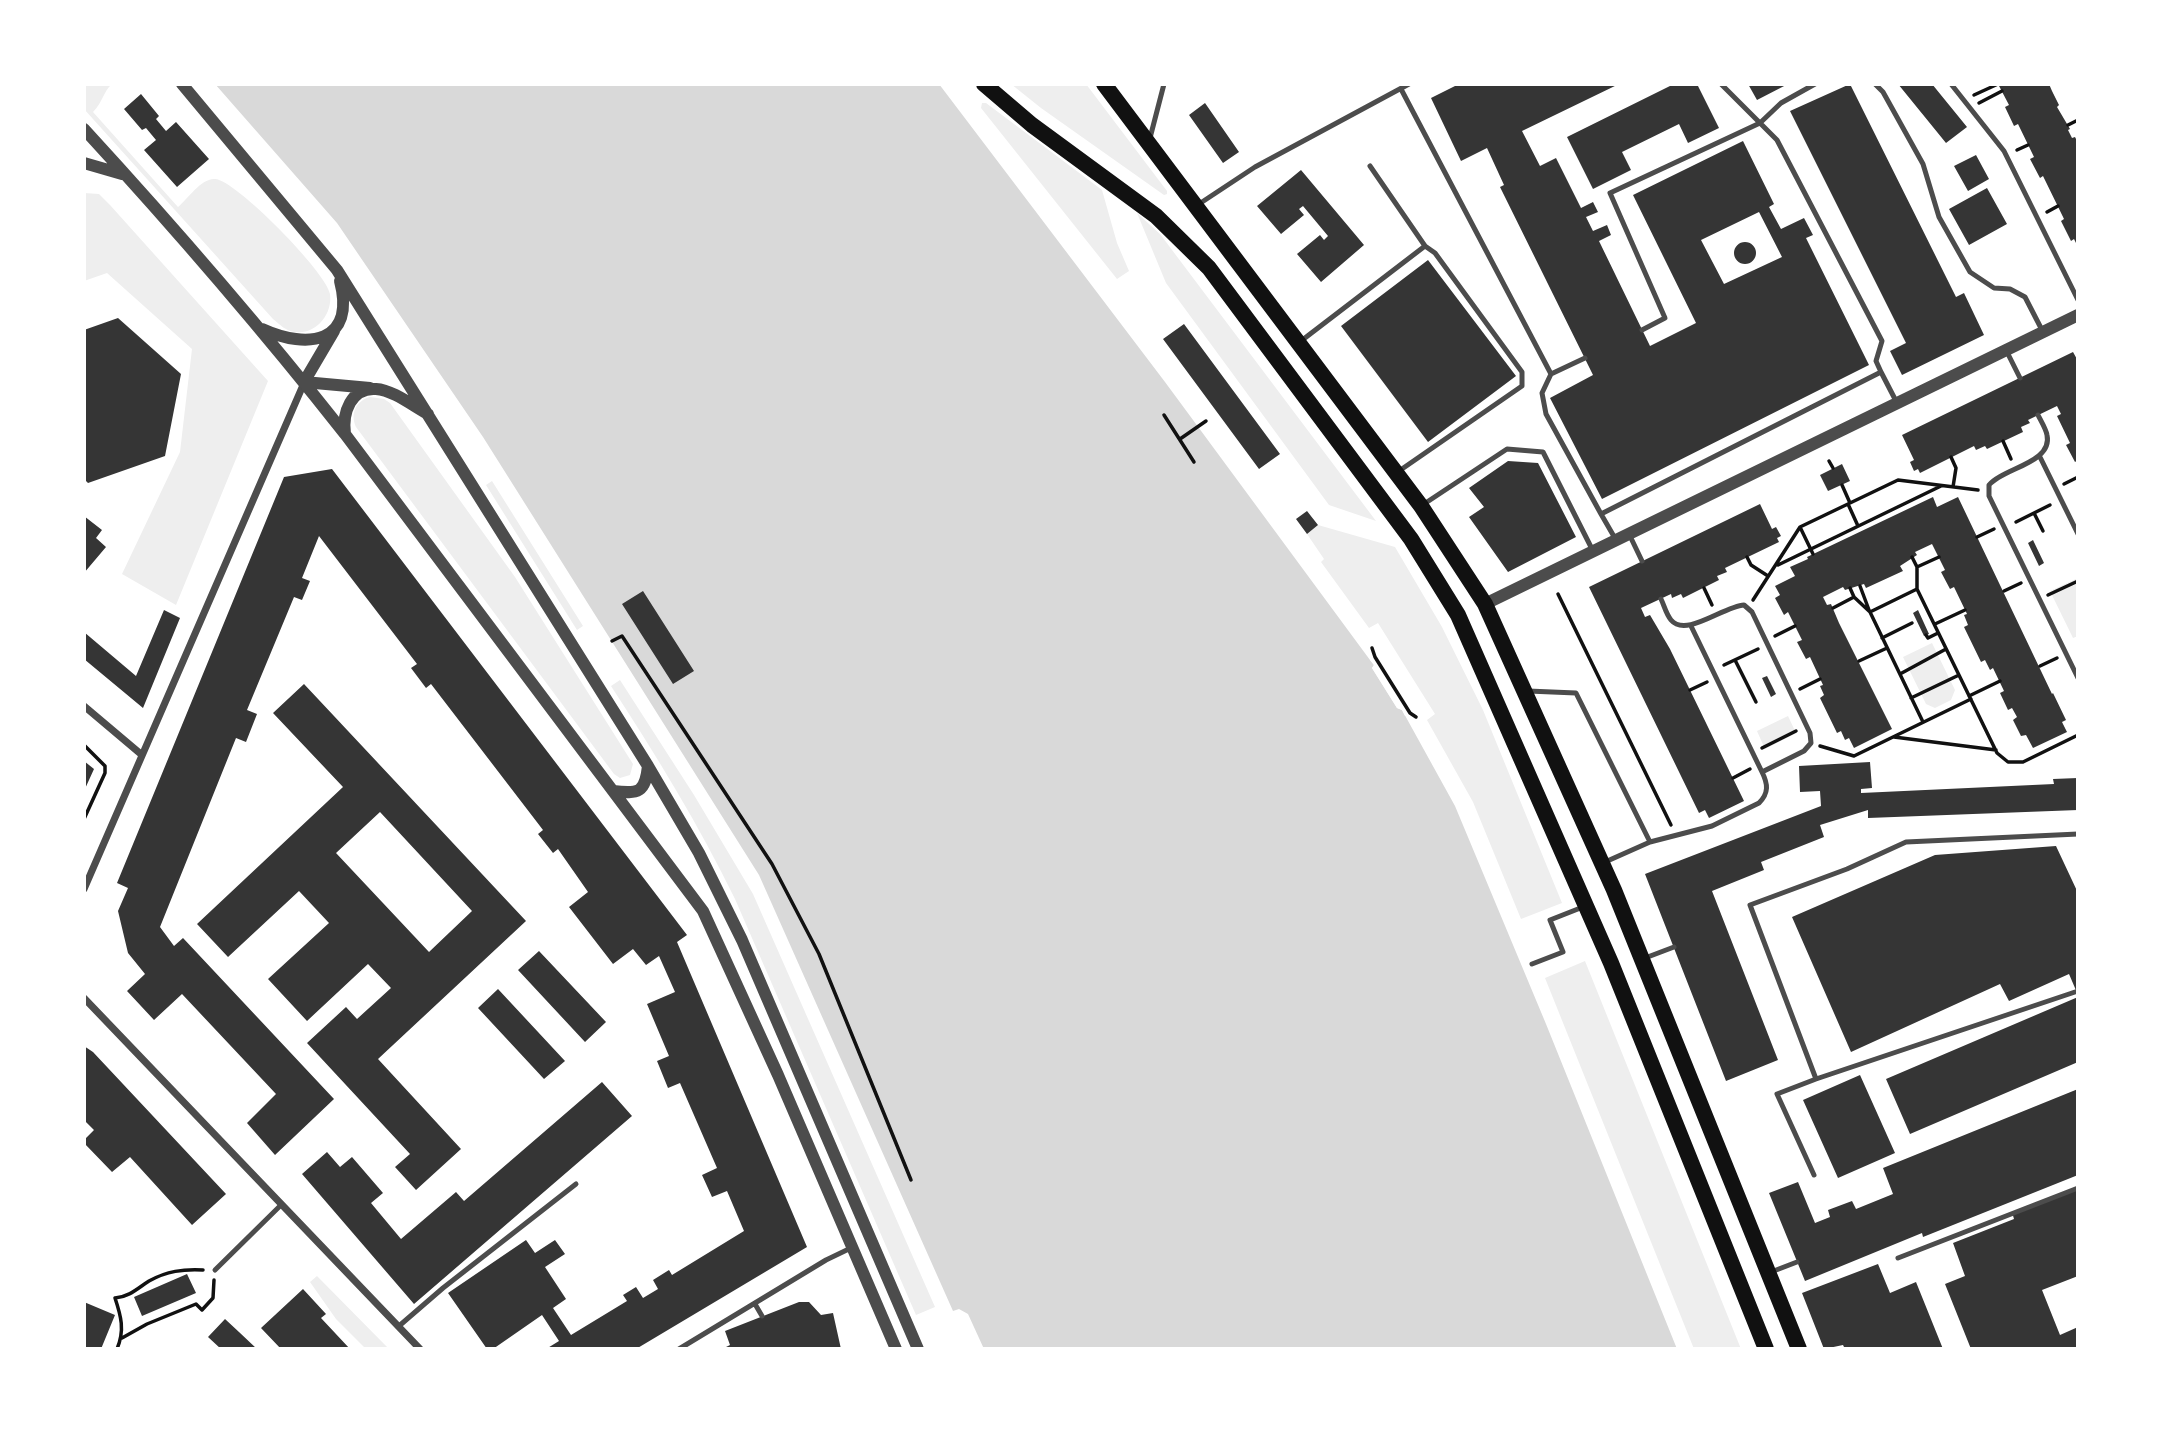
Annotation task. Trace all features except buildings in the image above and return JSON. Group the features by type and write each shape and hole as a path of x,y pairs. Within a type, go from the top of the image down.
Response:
{"main road":[{"path":"984,84 1032,125 1156,216 1209,268 1411,539 1458,615 1586,905 1766,1349"},
{"path":"1104,84 1421,506 1485,604 1602,863 1799,1349"}],"street":[{"path":"182,84 337,270 648,766 699,853 742,940 918,1349"},
{"path":"84,129 256,326 345,433 703,911 896,1349"},
{"path":"84,163 126,175"},
{"path":"84,889 304,382 336,327 344,304 337,270"},
{"path":"1485,604 2078,315"},
{"path":"256,326 290,340 305,341 321,338 336,327"},
{"path":"304,382 376,389 392,394 428,414"},
{"path":"345,433 344,416 352,399 360,393 376,389"},
{"path":"84,706 142,755"},
{"path":"614,791 632,793 640,790 646,783 648,766"},
{"path":"84,998 420,1349"}],"lane":[{"path":"1148,145 1164,84"},
{"path":"1196,206 1255,167 1409,84"},
{"path":"1721,84 1777,140 1882,341 1876,361 1897,403"},
{"path":"1642,330 1665,318 1610,193 1760,123 1781,103 1815,84"},
{"path":"1875,84 1883,92 1923,164 1939,217 1970,272 1994,288 2010,289 2025,297 2043,332"},
{"path":"1951,84 2004,151 2078,300"},
{"path":"1401,89 1551,374"},
{"path":"1370,166 1425,246 1436,253 1522,372 1522,386 1396,473"},
{"path":"1298,343 1425,246"},
{"path":"2006,350 2020,378"},
{"path":"1585,358 1551,374 1542,393 1546,414 1616,540"},
{"path":"1601,514 1881,372"},
{"path":"2038,415 2048,435 2047,447 2040,457 1995,478 1989,485 1989,496 2078,678"},
{"path":"1421,506 1507,449 1543,452 1593,551"},
{"path":"2040,457 2078,534"},
{"path":"1629,534 1642,561"},
{"path":"1661,599 1671,620 1680,626 1690,626 1733,605 1744,605 1752,612 1810,733 1811,743 1804,751 1762,772"},
{"path":"1602,863 1650,842 1712,826 1759,803 1765,797 1767,790 1762,772 1690,626"},
{"path":"1524,691 1576,693 1650,842"},
{"path":"1816,1079 1750,905 1847,869 1906,842 2078,834"},
{"path":"1532,964 1563,952 1550,920 1586,905"},
{"path":"1642,959 1674,947"},
{"path":"1814,1175 1777,1094 2078,991"},
{"path":"399,1326 443,1288 576,1184"},
{"path":"1898,1258 2078,1188"},
{"path":"215,1270 282,1204"},
{"path":"680,1349 853,1247"},
{"path":"1768,1274 1797,1262"},
{"path":"755,1304 762,1316"}],"path":[{"path":"1972,96 1998,84"},
{"path":"1978,103 2002,91"},
{"path":"2068,125 2078,120"},
{"path":"2014,151 2028,145"},
{"path":"2044,213 2058,206"},
{"path":"1164,415 1194,462"},
{"path":"1180,439 1206,421"},
{"path":"2003,442 2016,468"},
{"path":"1951,457 1956,468 1953,487"},
{"path":"1829,461 1833,468"},
{"path":"1744,605 1754,600 1800,527 1849,503 1898,480 1979,491 1989,485"},
{"path":"1842,485 1858,526"},
{"path":"1776,566 1891,513 1941,486"},
{"path":"2004,527 2061,500"},
{"path":"2034,513 2043,531"},
{"path":"1800,527 1812,551"},
{"path":"1747,557 1751,565 1769,576"},
{"path":"1912,557 1917,567 1917,589 1996,750 2008,762 2023,762 2078,736"},
{"path":"1917,567 1939,557"},
{"path":"2051,594 2078,581"},
{"path":"1860,586 1923,722"},
{"path":"1704,588 1716,613"},
{"path":"1850,588 1854,597 1870,612"},
{"path":"1870,612 1917,589"},
{"path":"1558,594 1675,835"},
{"path":"1833,608 1854,597"},
{"path":"1934,624 1965,610"},
{"path":"1882,638 1912,623"},
{"path":"1713,671 1795,626"},
{"path":"1926,635 1928,638 1938,633"},
{"path":"612,642 622,636 772,864 819,954 911,1180"},
{"path":"1373,648 1375,657 1410,713 1416,717"},
{"path":"1859,661 1887,648"},
{"path":"1900,674 1946,649"},
{"path":"2040,666 2066,653"},
{"path":"1735,660 1756,702"},
{"path":"1911,698 1959,675"},
{"path":"1690,690 1716,677"},
{"path":"1791,693 1820,679"},
{"path":"1811,743 1854,756 2000,681"},
{"path":"1765,747 1795,732"},
{"path":"1894,737 1996,750"},
{"path":"84,745 105,766 105,773 84,819"},
{"path":"1733,778 1758,765"},
{"path":"117,1349 122,1338 122,1321 115,1297 122,1297 177,1270 215,1270 213,1298 202,1310 196,1304 147,1324 122,1338"}],"shaded area":[{"path":"84,84 112,84 93,112 178,207 200,185 215,179 241,194 279,229 314,267 330,294 328,310 320,323 314,328 298,332 288,330 273,319 84,109"},
{"path":"215,84 939,84 1165,382 1374,665 1372,668 1397,708 1402,710 1455,806 1677,1349 984,1349 968,1314 959,1309 953,1311 759,875 483,437 337,223"},
{"path":"1011,84 1086,84 1167,194 1164,195"},
{"path":"982,103 986,103 1102,190 1117,243 1129,271 1117,279 981,108"},
{"path":"84,193 99,194 110,205 268,381 176,605 122,574 180,452 192,349 107,273 84,281"},
{"path":"1137,213 1160,234 1376,521 1329,505 1166,283"},
{"path":"370,397 384,399 390,403 515,577 633,764 630,775 620,778 614,774 356,427 356,408 361,401"},
{"path":"492,481 583,626 577,630 486,485"},
{"path":"1318,525 1395,547 1442,627 1483,710 1562,903 1521,919 1473,802 1427,720 1435,714 1378,623 1369,628 1321,562 1324,559 1307,534"},
{"path":"2078,578 2078,636 2073,638 2050,591"},
{"path":"1932,643 1955,690 1951,700 1935,708 1926,704 1903,657"},
{"path":"620,680 694,795 753,894 935,1307 916,1315 735,899 707,844 611,686"},
{"path":"1788,716 1796,733 1765,749 1757,731"},
{"path":"1585,961 1741,1349 1694,1349 1545,978"},
{"path":"317,1276 389,1349 366,1349 336,1319 310,1282"}],"pier":[{"path":"1373,658 1377,664 1376,668 1399,706 1404,707 1408,714 1405,716 1372,668 1374,665 1370,660"}]}
